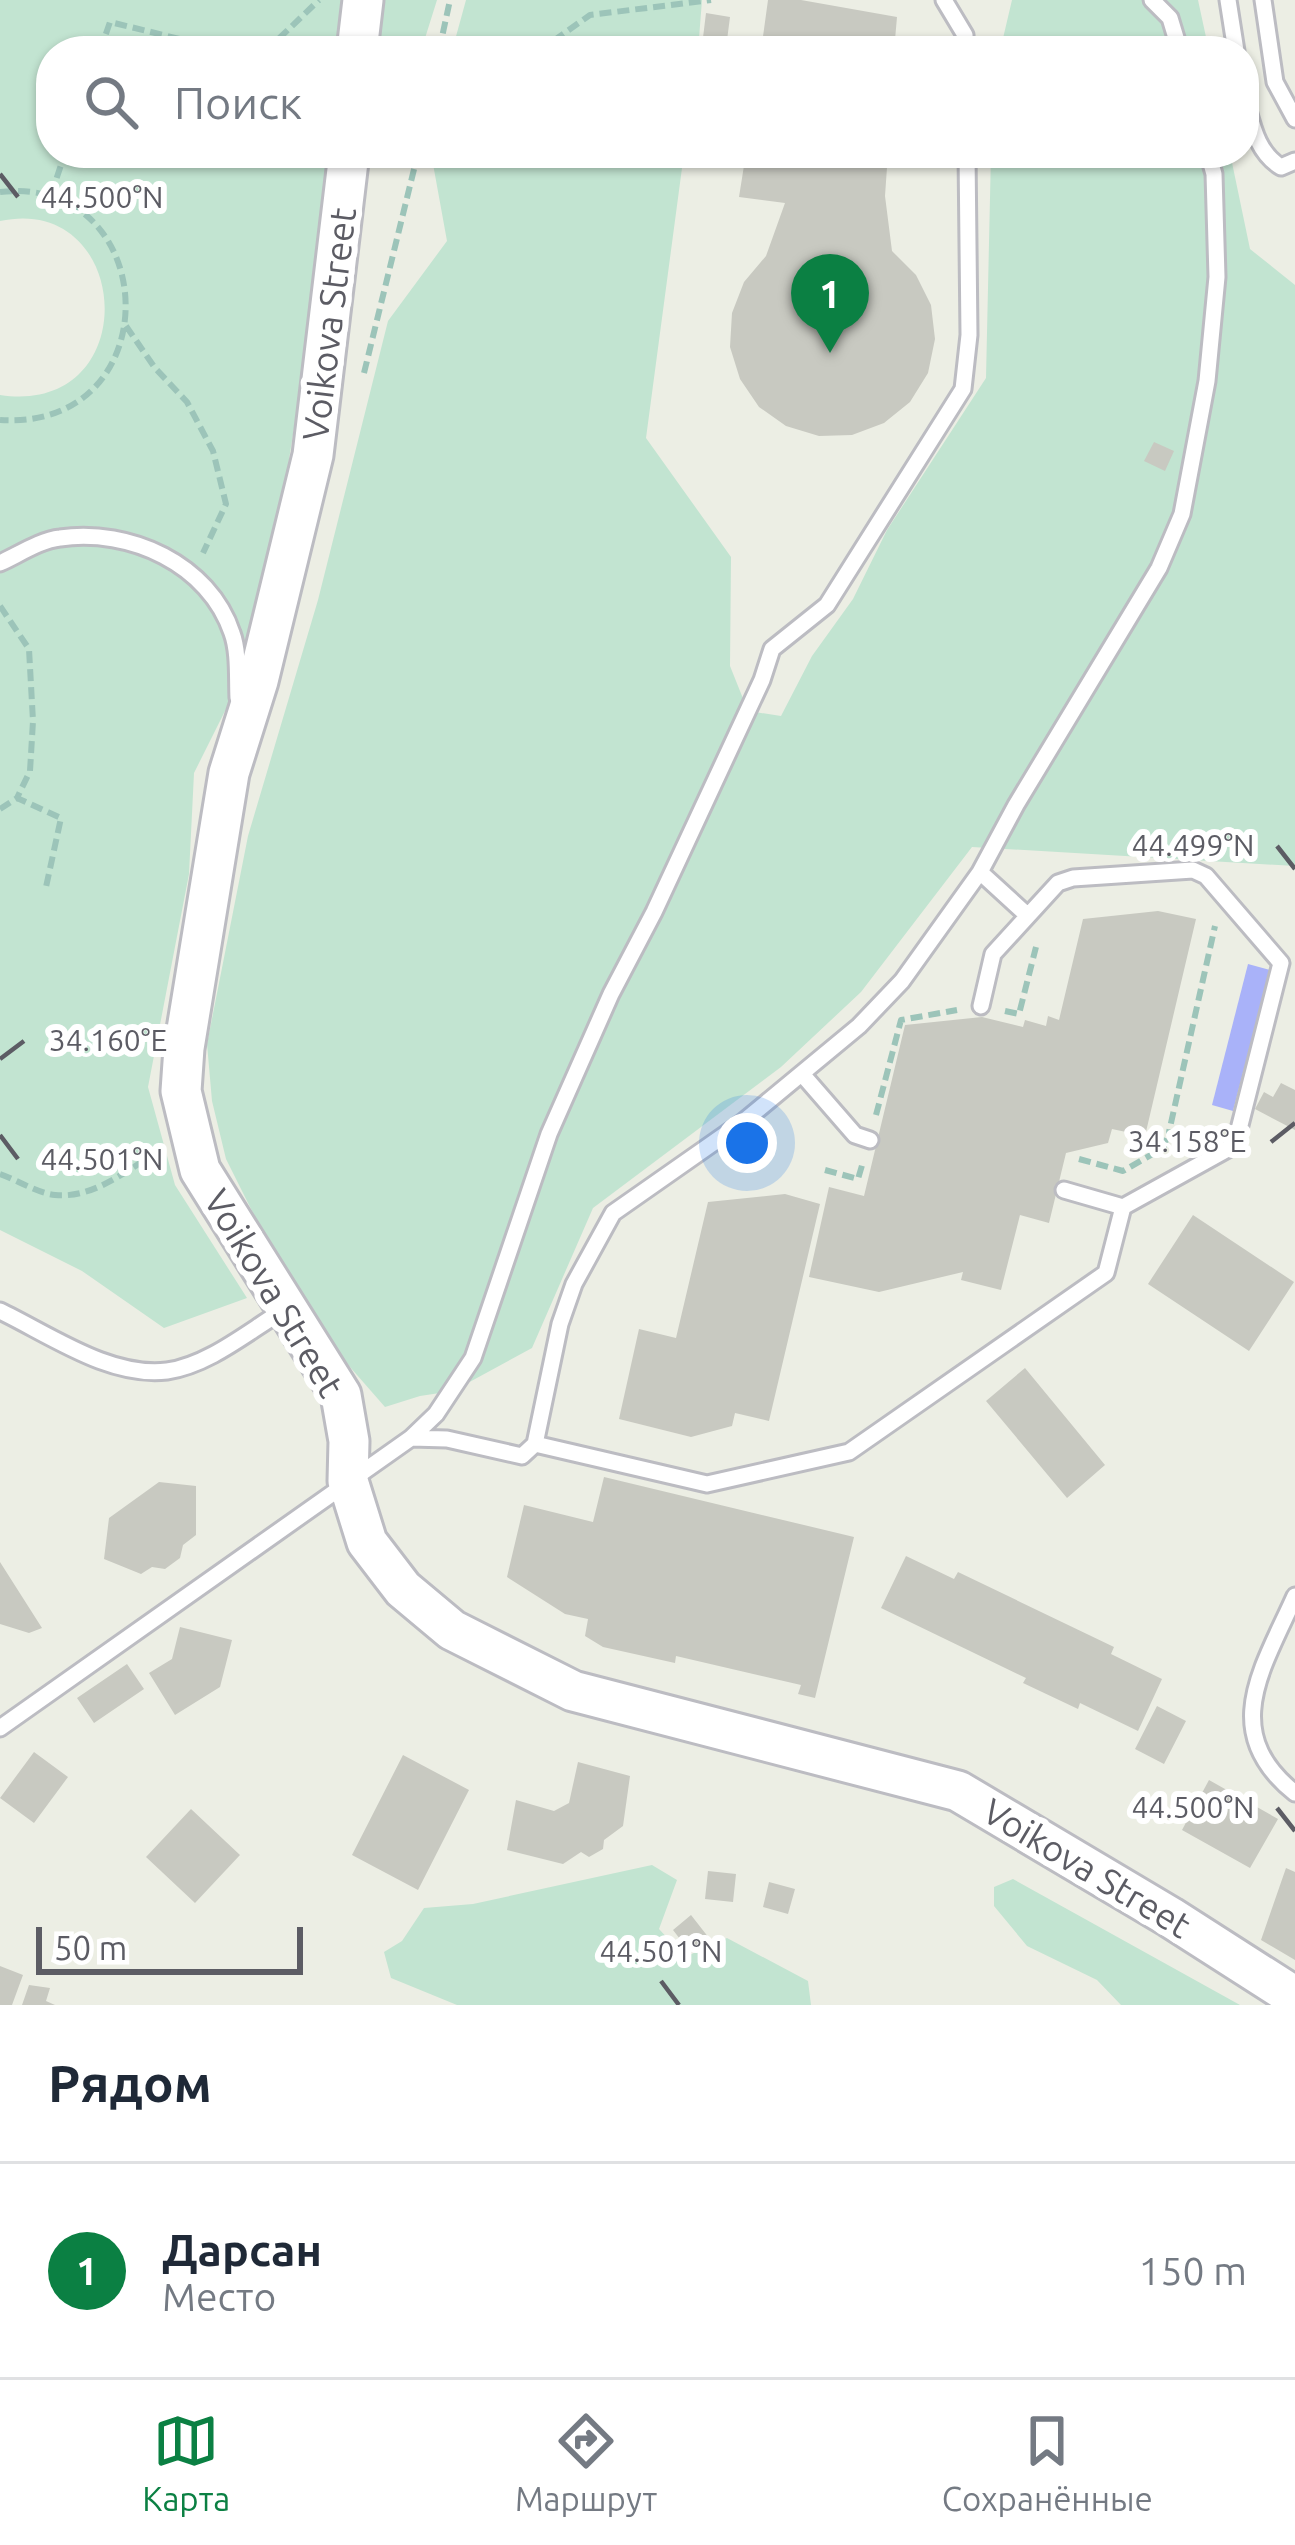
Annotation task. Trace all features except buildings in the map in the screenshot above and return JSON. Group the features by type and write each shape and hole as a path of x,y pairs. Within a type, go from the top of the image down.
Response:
{"street":[{"path":"359,36 363,0"},
{"name":"Voikova Street","path":"347,168 314,454 258,681 229,773 181,1091 200,1170 341,1395 349,1441 348,1481 367,1542 403,1589 452,1630 573,1691 958,1791 1295,1997"}],"lane":[{"path":"944,0 965,36"},
{"path":"1152,0 1170,18 1175,36"},
{"path":"1228,0 1234,36"},
{"path":"1263,0 1275,82 1295,119"},
{"path":"1259,143 1268,159 1281,166 1295,161"},
{"path":"0,1728 411,1438 436,1414 472,1358 549,1134 772,650 827,605 962,389 969,335 967,168"},
{"path":"411,1438 447,1439 522,1456 535,1444 560,1324 574,1283 613,1213 743,1122 859,1026 902,981 980,872 1159,568 1182,514 1207,381 1217,277 1212,168"},
{"path":"0,563 57,537 125,539 193,572 214,595 234,637 240,734"},
{"path":"981,1006 993,954 1058,883 1072,878 1193,871 1206,876 1281,963 1235,1144 1123,1207 1064,1190"},
{"path":"980,872 1027,915"},
{"path":"802,1074 855,1135 870,1140"},
{"path":"535,1444 707,1484 849,1452 1106,1273 1123,1207"},
{"path":"0,1311 124,1370 169,1371 212,1354 287,1308"},
{"path":"1295,1596 1250,1714 1255,1746 1295,1792"},
{"path":"1277,1635 1295,1632"}],"path":[{"path":"282,36 319,0"},
{"path":"442,36 450,0"},
{"path":"560,36 590,15 711,0"},
{"path":"105,36 110,22 167,36"},
{"path":"50,196 60,168"},
{"path":"0,192 50,196 80,212 114,250 126,287 127,326 119,351 90,392 45,417 0,419"},
{"path":"127,326 155,368 187,402 213,451 226,504 193,572"},
{"path":"0,606 28,649 33,721 30,771 16,798 0,809"},
{"path":"16,798 62,818 46,887"},
{"path":"1079,1159 1123,1171 1163,1148 1216,925 1202,910"},
{"path":"825,1170 859,1179 901,1020 981,1006 1018,1014 1037,942"},
{"path":"1169,1132 1235,1144"},
{"path":"0,1174 53,1195 81,1192 120,1178 189,1135"}],"green space":[{"path":"0,0 437,0 426,36 36,36 36,168 336,168 283,497 235,691 194,773 189,874 148,1087 175,1185 247,1298 164,1328 82,1271 0,1230 0,395 47,393 80,373 99,342 105,305 97,269 77,239 44,221 0,221"},
{"path":"466,0 702,0 699,36 456,36"},
{"path":"1012,0 1198,0 1206,36 1004,36"},
{"path":"434,168 682,168 646,438 731,557 730,666 748,711 781,716 812,656 853,599 887,530 986,378 991,168 1233,168 1250,249 1295,285 1295,866 972,847 861,992 781,1067 593,1208 532,1348 453,1391 385,1407 285,1277 226,1159 212,1101 207,1044 248,836 318,600 388,321 447,241"},
{"path":"652,1865 677,1880 659,1929 685,1957 727,1938 808,1981 811,2005 457,2005 391,1978 384,1952 402,1941 424,1908 473,1904"},
{"path":"1013,1879 1240,2005 1121,2005 1097,1980 1027,1946 994,1906 994,1887"}],"water":[{"path":"1248,964 1270,970 1233,1111 1212,1105"}],"place":[{"name":"Дарсан","path":"830,353"}]}
